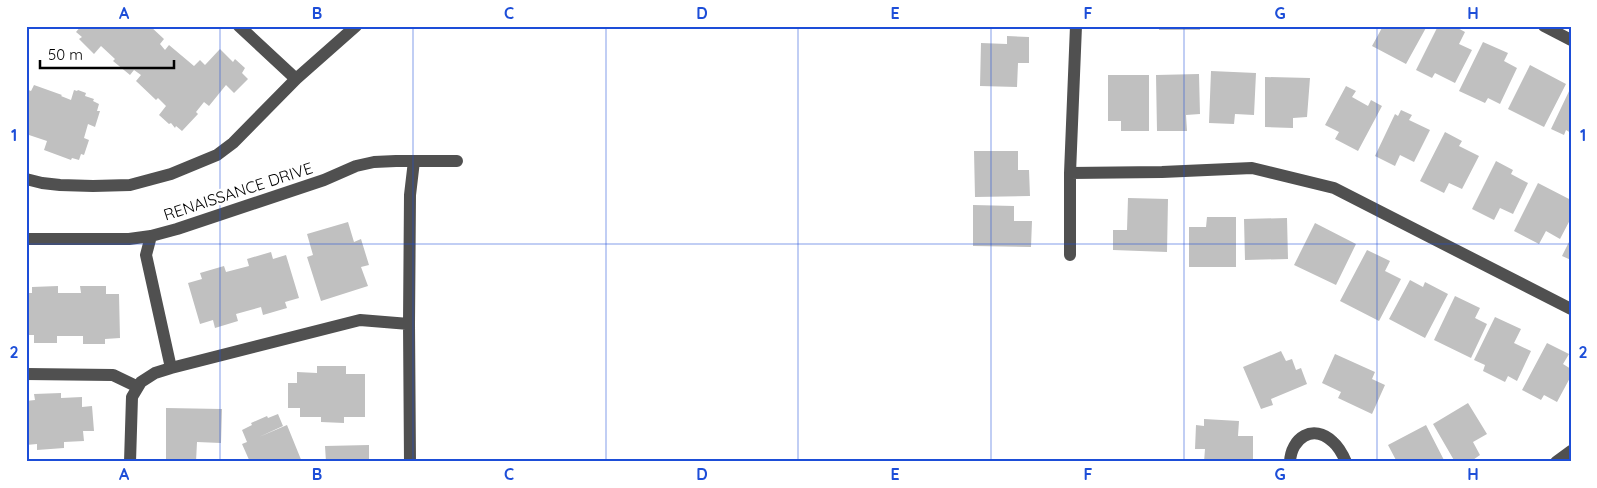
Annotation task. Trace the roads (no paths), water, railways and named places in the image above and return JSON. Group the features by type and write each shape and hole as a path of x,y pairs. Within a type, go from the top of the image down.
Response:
{"street":[{"path":"239,26 296,79"},
{"path":"26,179 42,184 130,185 171,174 217,155 233,143 296,79 356,26"},
{"path":"1070,255 1070,172 1076,26"},
{"path":"1544,26 1571,40"},
{"path":"410,462 410,195 414,161"},
{"name":"RENAISSANCE DRIVE","path":"26,239 129,239 151,236 324,180 356,166 374,162 457,161"},
{"path":"1070,172 1162,172 1252,168 1334,188 1571,309"},
{"path":"151,236 146,255 171,368"},
{"path":"130,462 132,397 141,382 155,373 360,320 410,324"},
{"path":"26,374 112,374 138,387"},
{"path":"1290,462 1290,454 1299,438 1307,434 1317,434 1333,441 1346,462"},
{"path":"1556,462 1571,451"}]}
